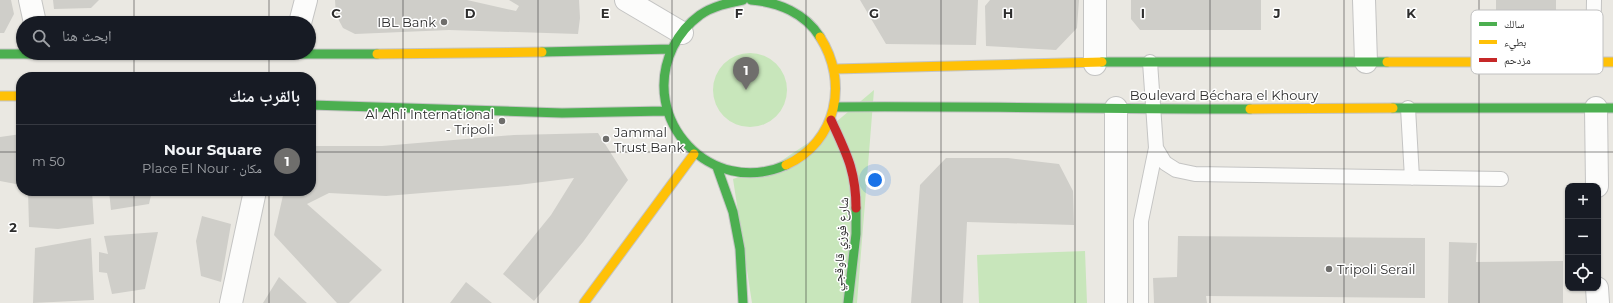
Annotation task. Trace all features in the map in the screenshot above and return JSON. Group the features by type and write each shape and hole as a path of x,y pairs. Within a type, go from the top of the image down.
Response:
{"main road":[{"path":"743,0 721,4 699,16 677,41 665,67 663,85 666,111 677,134 694,154 717,167 744,174 777,169 796,160 816,143 831,120 837,88 835,69 826,45 797,5 751,0"},
{"path":"316,54 584,52 677,41"},
{"path":"0,54 16,54"},
{"path":"835,69 1150,62 1471,62"},
{"path":"1603,62 1613,62"},
{"path":"0,96 16,96"},
{"path":"316,105 562,112 666,111"},
{"name":"Boulevard Béchara el Khoury","path":"834,107 961,106 1152,109 1605,108"},
{"name":"شارع فوزي قاوقجي","path":"831,120 851,163 856,191 856,224 848,303"},
{"path":"584,303 694,154"},
{"path":"717,167 734,220 740,249 743,303"}],"street":[{"path":"30,0 33,16"},
{"path":"302,16 306,0"},
{"path":"626,0 677,41"},
{"path":"1095,0 1095,64"},
{"path":"1364,0 1366,62"},
{"path":"1116,108 1116,303"},
{"path":"1597,183 1605,108"},
{"path":"231,303 254,196"},
{"path":"1598,291 1598,303"}],"lane":[{"path":"1594,0 1594,10"},
{"path":"1142,303 1141,221 1156,148 1152,109 1150,62"},
{"path":"1408,108 1412,178"},
{"path":"1156,148 1165,163 1176,170 1195,174 1501,179"}],"green space":[{"path":"750,53 771,59 781,69 787,90 781,111 771,121 750,127 729,121 719,111 713,90 719,69 729,59"},
{"path":"874,90 857,303 752,303 733,179 778,163 823,133"},
{"path":"1085,251 1087,303 979,303 977,255"}],"building":[{"path":"0,0 11,0 14,14 4,33 0,33"},
{"path":"53,0 99,0 91,8 54,9"},
{"path":"335,0 467,0 516,11 519,6 509,0 579,0 580,18 578,34 449,30 355,34 343,28 336,15"},
{"path":"860,0 978,0 976,45 886,44"},
{"path":"990,0 1079,0 1077,28 1056,50 986,46 985,6"},
{"path":"1131,0 1261,0 1261,30 1140,30 1131,19"},
{"path":"1496,0 1556,0 1556,10 1496,10"},
{"path":"598,133 628,180 583,242 534,301 503,274 551,215 574,178 518,185 386,196 329,193 307,204 382,270 349,303 337,303 274,235 283,196 316,196 316,146 382,146 514,135"},
{"path":"16,135 16,184 0,181 0,137"},
{"path":"946,158 1008,158 1059,164 1073,191 1074,225 967,222 963,303 911,303 920,185"},
{"path":"28,196 92,196 94,224 58,229 29,227"},
{"path":"110,196 151,196 149,204 111,210"},
{"path":"202,216 231,224 221,282 201,276 196,241"},
{"path":"158,232 145,289 112,294 107,273 99,272 99,252 108,254 104,236"},
{"path":"1178,236 1425,238 1425,298 1206,296 1207,303 1154,303 1153,278 1177,277"},
{"path":"91,238 94,300 33,303 35,248"},
{"path":"1449,242 1477,243 1476,262 1563,261 1563,303 1448,303"},
{"path":"279,277 307,303 263,303"},
{"path":"466,282 492,303 450,303"}],"traffic: fast":[{"path":"743,0 710,9 688,25 681,34 673,47 665,74 665,101 674,125 688,146 708,161 732,171 758,172 786,165"},
{"path":"751,0 771,3 790,10 807,21 820,37"},
{"path":"542,52 672,49"},
{"path":"0,54 16,54"},
{"path":"316,54 377,54"},
{"path":"1102,62 1387,62"},
{"path":"316,105 562,113 666,111"},
{"path":"834,107 1250,109"},
{"path":"1393,108 1613,108"},
{"path":"717,167 733,212 740,249 743,303"},
{"path":"848,303 856,234 856,208"}],"traffic: slow":[{"path":"786,165 803,155 817,142 827,126 833,109 835,91 834,73 829,54 820,37"},
{"path":"377,54 542,52"},
{"path":"835,69 1102,62"},
{"path":"1387,62 1471,62"},
{"path":"1603,62 1613,62"},
{"path":"0,96 16,96"},
{"path":"1250,109 1393,108"},
{"path":"584,303 694,154"}],"traffic: jam":[{"path":"831,120 846,152 852,172 856,195 856,208"}],"place":[{"name":"IBL Bank","path":"444,22"},
{"name":"Nour Square","path":"746,90"},
{"name":"Al Ahli International - Tripoli","path":"502,121"},
{"name":"Jammal Trust Bank","path":"606,139"},
{"name":"Tripoli Serail","path":"1329,269"}]}
